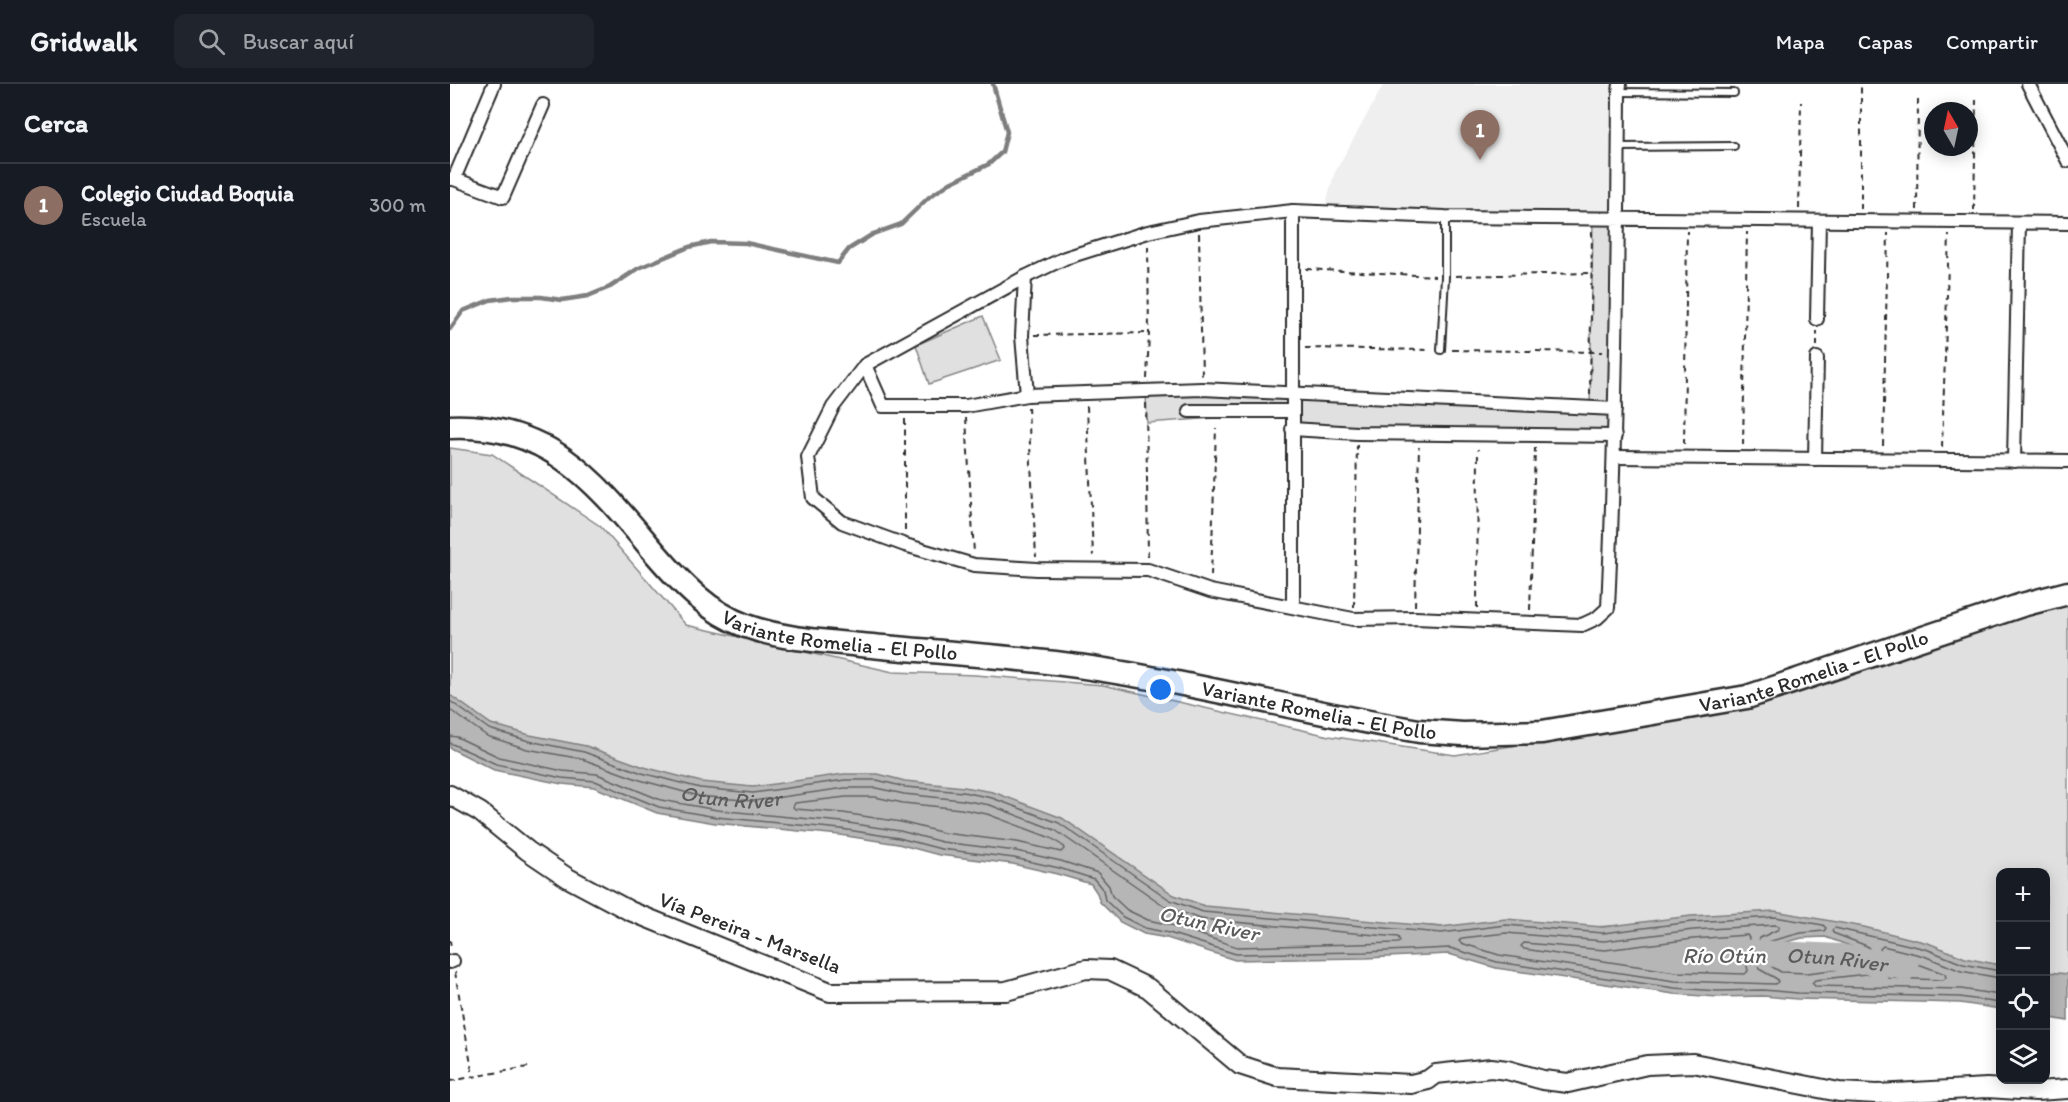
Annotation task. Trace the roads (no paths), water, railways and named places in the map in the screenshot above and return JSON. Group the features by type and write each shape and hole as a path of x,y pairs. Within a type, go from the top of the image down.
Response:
{"highway":[{"name":"Variante Romelia - El Pollo","path":"450,427 480,427 514,433 544,445 572,463 682,584 722,615 746,626 810,640 1000,657 1109,671 1419,731 1463,734 1542,732 1747,697 2022,605 2068,593"}],"street":[{"path":"494,84 452,179 503,197 543,105"},
{"path":"2028,84 2068,161"},
{"path":"1620,88 1619,147 1618,218 1616,352 1615,457 1608,608 1597,618 1582,625 1415,618 1353,619 1210,591 1148,570 1037,569 974,565 905,545 842,522 813,498 808,457 832,407 865,365 1025,277 1065,258 1148,232 1199,221 1293,211 1445,217 1618,218 2068,223"},
{"path":"1293,211 1293,606"},
{"path":"1817,319 1819,221"},
{"path":"2014,461 2019,223"},
{"path":"1025,277 1022,336 1027,394"},
{"path":"1815,459 1817,358"},
{"path":"865,365 883,406 966,406 1027,394 1202,389 1616,409"},
{"path":"1189,411 1292,411"},
{"path":"1292,429 1357,433 1615,436"},
{"path":"1615,457 2068,461"},
{"name":"Vía Pereira - Marsella","path":"450,795 480,812 528,851 568,878 630,911 830,992 1006,992 1086,969 1110,970 1148,988 1240,1065 1277,1077 1411,1084 1428,1080 1436,1074 1491,1068 1550,1082 1568,1083 1647,1065 1693,1063 1839,1092 1877,1094 1987,1088 2036,1091 2068,1089"}],"lane":[{"path":"1620,88 1734,93"},
{"path":"1619,147 1734,146"},
{"path":"1441,350 1445,277 1445,217"}],"water":[{"name":"Río Otún","path":"450,695 491,724 530,735 586,746 644,767 701,782 753,787 844,774 878,774 905,781 993,792 1062,818 1174,895 1205,906 1441,927 1506,919 1603,927 1691,916 1775,911 1864,927 1928,943 1965,958 1996,964 1996,1008 1960,1003 1674,994 1496,968 1449,954 1235,960 1167,938 1144,934 1120,922 1100,902 1091,884 1057,874 1013,864 939,855 898,844 840,835 715,823 657,813 594,787 562,784 494,770 450,748","holes":["1825,937 1864,951 1871,961 1805,967 1779,963 1767,958 1771,946 1802,938"]},
{"path":"2050,972 2068,974 2068,1021 2050,1018"}],"waterway":[{"path":"450,329 463,311 490,300 512,297 562,300 588,296 610,287 639,268 689,247 711,242 746,243 838,263 849,249 873,234 901,224 929,197 950,183 989,164 1002,152 1007,132 993,84"},
{"name":"Otun River","path":"1733,952 1840,957 1906,967"}],"place":[{"name":"Colegio Ciudad Boquia","path":"1480,160"}]}
